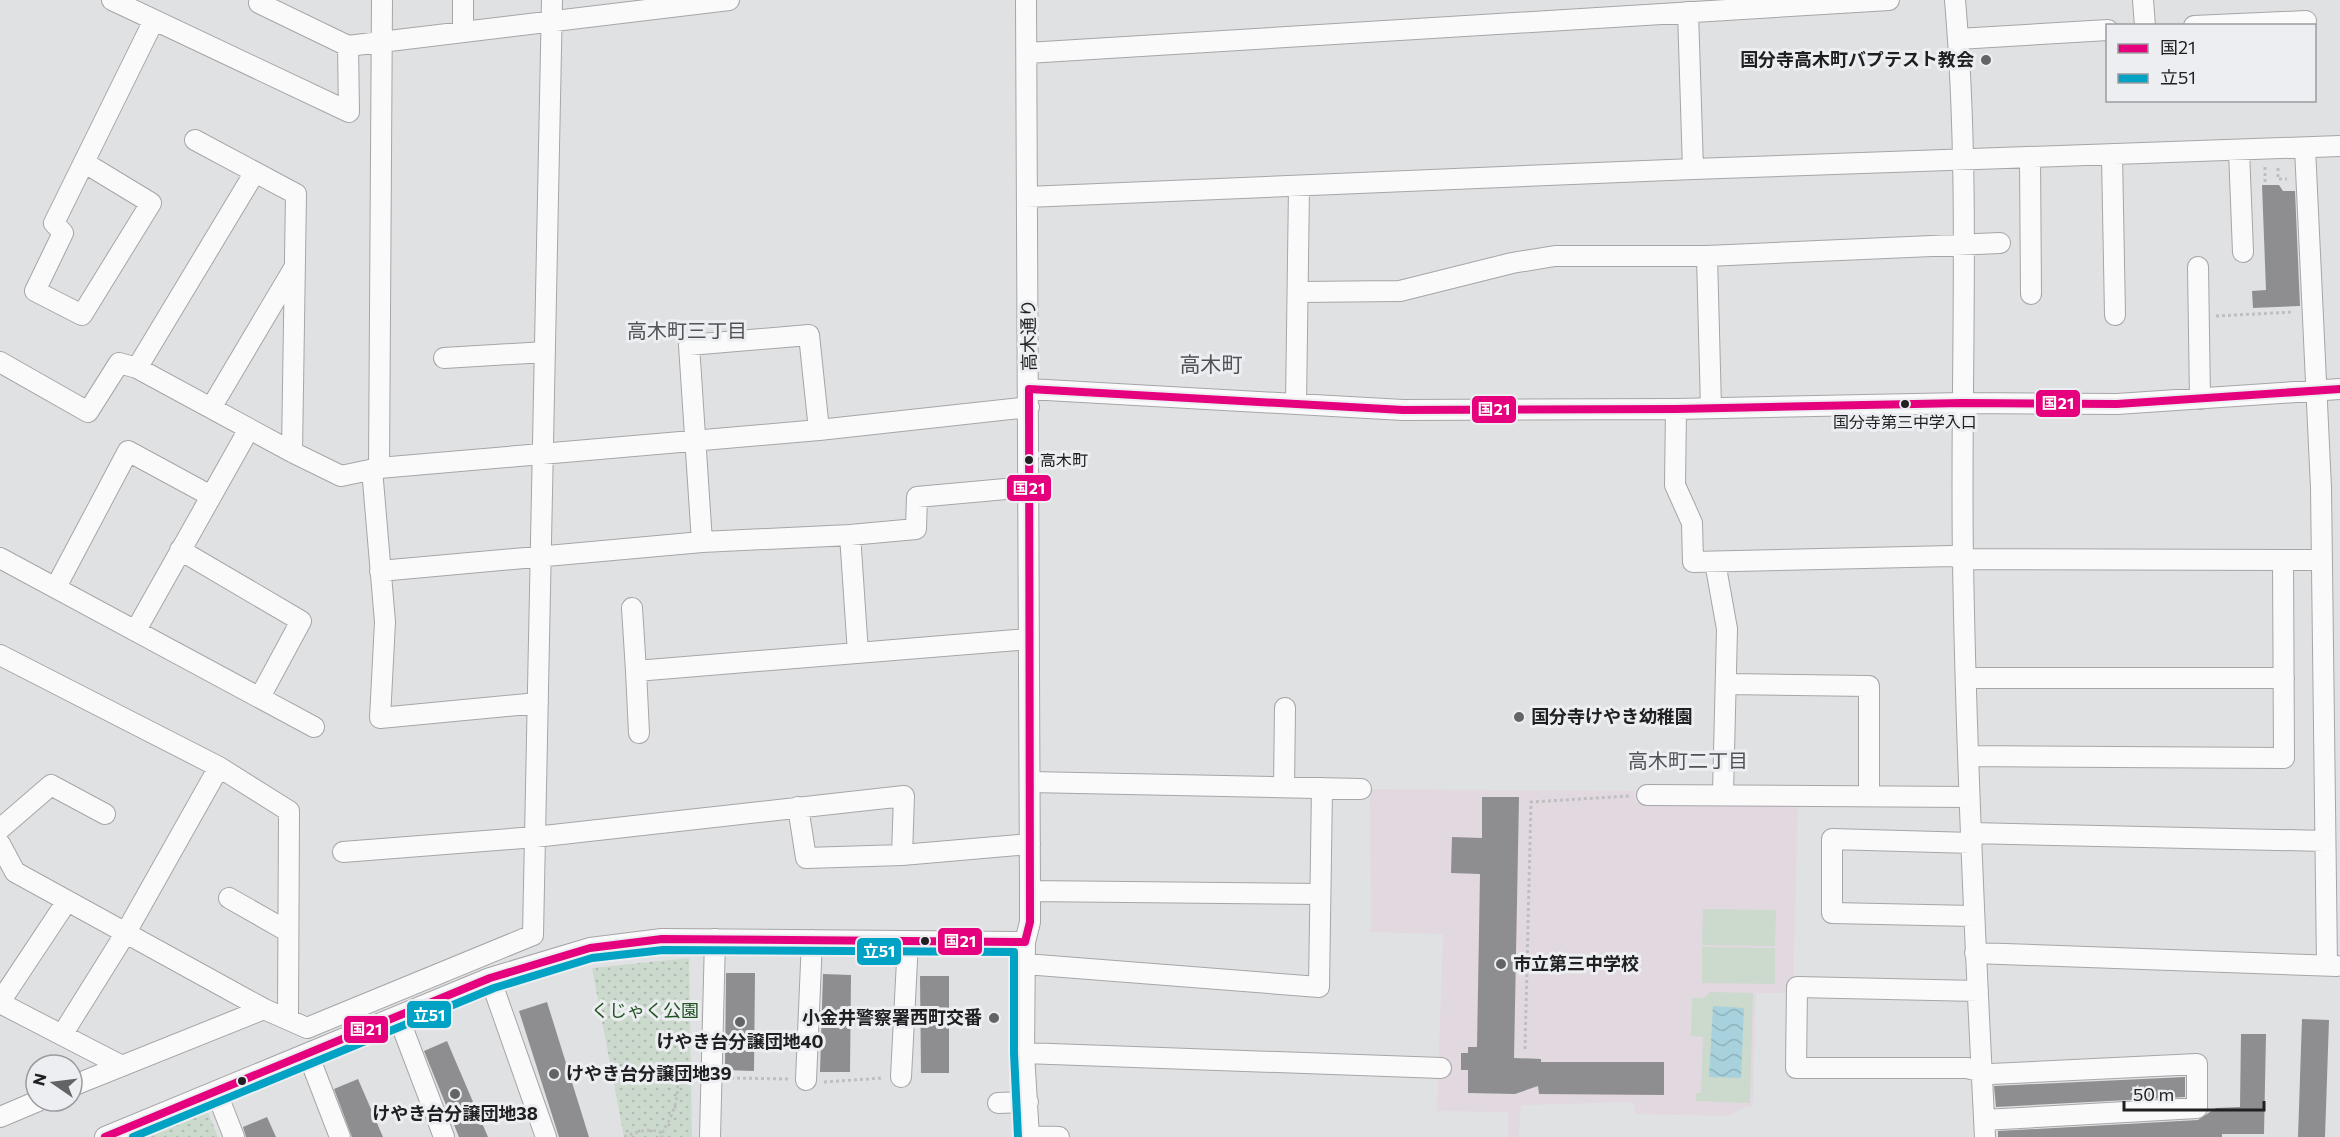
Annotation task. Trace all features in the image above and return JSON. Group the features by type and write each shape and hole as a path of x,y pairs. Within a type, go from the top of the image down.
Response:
{"street":[{"path":"112,0 349,112 348,46"},
{"path":"381,0 376,468 380,571 385,622 380,718 538,702"},
{"path":"463,0 463,33"},
{"path":"0,844 15,872 264,1009 288,1017 307,1028 533,935 552,0"},
{"path":"259,3 348,46 729,0"},
{"name":"高木通り","path":"1026,0 1030,891 1029,922 1025,942 1024,1053 1029,1136"},
{"path":"1027,53 1889,0"},
{"path":"1955,0 1963,161 1963,559 1969,797 1973,916 1978,991 1981,1072 1984,1129 2197,1108 2197,1064 1991,1074 1981,1072 1967,1068 1796,1068 1797,987 1978,991"},
{"path":"2143,0 2145,24"},
{"path":"1688,12 1693,169"},
{"path":"85,163 151,203 82,315 35,291 63,233 54,223 154,20"},
{"path":"2239,24 2306,21"},
{"path":"1958,39 2106,30"},
{"path":"195,140 296,194 292,452"},
{"path":"1027,197 1299,188 1693,169 2239,152 2340,146"},
{"path":"1976,953 2333,965 2325,841 2332,691 2322,560 2331,488 2318,392 2305,148"},
{"path":"2239,152 2243,252"},
{"path":"2112,156 2115,315"},
{"path":"2030,159 2031,294"},
{"path":"137,368 255,172"},
{"path":"1296,404 1299,188"},
{"path":"1299,292 1400,291 1512,263 1555,256 1707,256 2000,243"},
{"path":"1707,256 1711,408"},
{"path":"211,408 295,266"},
{"path":"2198,267 2192,295 2199,317 2200,399"},
{"path":"702,542 689,345 809,334 819,430"},
{"path":"444,358 545,352"},
{"path":"1,366 88,412 119,363 137,368 341,476 376,468 819,430 1029,398 1296,404 1402,410 1676,409 1963,403 2117,405 2340,389"},
{"path":"1676,409 1675,485 1692,523 1693,562 1952,556 1963,559 2322,560"},
{"path":"136,630 249,429"},
{"path":"56,587 128,451 211,496"},
{"path":"380,571 702,542 850,536 916,529 917,497 1028,487"},
{"path":"850,536 858,653"},
{"path":"180,550 301,621 260,698"},
{"path":"0,558 314,727"},
{"path":"1968,756 2284,758 2283,560"},
{"path":"1715,562 1727,629 1723,794"},
{"path":"632,608 639,733"},
{"path":"636,671 1029,639"},
{"path":"0,655 219,767 289,811 288,1017"},
{"path":"1966,678 2284,678"},
{"path":"1727,684 1869,686 1869,796"},
{"path":"1284,787 1285,708"},
{"path":"62,1035 125,933 219,767"},
{"path":"1030,782 1361,789"},
{"path":"0,829 51,785 105,814"},
{"path":"1025,964 1319,987 1322,788"},
{"path":"1647,795 1969,797"},
{"path":"343,852 535,837 904,796 902,855"},
{"path":"798,807 806,858 902,855 1030,844"},
{"path":"1973,916 1832,913 1832,839 2325,841"},
{"path":"1030,891 1319,894"},
{"path":"229,898 288,931"},
{"path":"67,901 0,1002 120,1065"},
{"path":"105,1137 498,975 590,948 662,939 1025,942"},
{"path":"710,1137 715,939"},
{"path":"806,1080 812,940"},
{"path":"901,1077 908,941"},
{"path":"497,950 498,975 546,1137"},
{"path":"84,1081 264,1009"},
{"path":"398,1016 444,1137"},
{"path":"1024,1053 1442,1068"},
{"path":"308,1054 340,1137"},
{"path":"216,1091 234,1137"},
{"path":"998,1103 1028,1102"},
{"path":"0,1117 24,1107"},
{"path":"1029,1136 1059,1137"}],"path":[{"path":"2277,165 2278,179 2307,178"},
{"path":"2199,317 2314,311"},
{"path":"1525,1049 1531,802 1647,795"},
{"path":"624,1137 640,1130 654,1129 662,1135 671,1119 678,1088 677,1078 710,1077"}],"shaded area":[{"path":"1370,789 1634,791 1635,802 1798,802 1793,993 1756,993 1753,1106 1745,1107 1728,1116 1636,1114 1633,1102 1521,1105 1519,1137 1508,1137 1508,1112 1437,1111 1443,934 1371,932"}],"green space":[{"path":"1703,909 1776,910 1775,946 1702,945"},
{"path":"1702,947 1775,948 1775,984 1702,983"},
{"name":"くじゃく公園","path":"689,958 692,1137 624,1137 592,968"},
{"path":"1710,992 1753,993 1750,1103 1696,1101 1696,1093 1701,1093 1703,1037 1691,1036 1692,998 1704,998"},
{"path":"206,1108 218,1137 131,1137"}],"water":[{"path":"1713,1006 1744,1008 1741,1078 1709,1077"}],"building":[{"path":"2262,185 2279,185 2283,191 2295,191 2300,306 2253,308 2252,291 2266,290"},
{"path":"1482,797 1519,797 1514,1058 1541,1059 1541,1062 1664,1062 1664,1095 1539,1094 1538,1086 1515,1094 1468,1093 1468,1070 1461,1070 1461,1053 1468,1053 1468,1047 1477,1047 1480,874 1451,873 1452,837 1482,838"},
{"name":"けやき台分譲団地40","path":"726,973 755,973 754,1071 725,1070"},
{"path":"823,974 851,975 850,1072 820,1072"},
{"path":"920,976 949,976 949,1073 921,1073"},
{"name":"けやき台分譲団地39","path":"547,1002 589,1137 559,1137 519,1011"},
{"path":"2302,1019 2329,1020 2325,1137 2298,1137"},
{"path":"2241,1034 2266,1034 2264,1134 2222,1134 2222,1137 1998,1137 1998,1131 2198,1120 2216,1108 2240,1107"},
{"name":"けやき台分譲団地38","path":"447,1041 488,1137 459,1137 424,1051"},
{"path":"2185,1077 2185,1097 1996,1107 1994,1086"},
{"path":"358,1079 383,1137 352,1137 334,1089"},
{"path":"267,1117 276,1137 246,1137 243,1127"}],"transit line":[{"name":"国21","path":"105,1137 490,978 590,948 662,939 1025,942 1030,922 1029,389 1403,410 1676,409 1963,403 2117,404 2340,389"},
{"name":"立51","path":"133,1137 494,988 592,958 663,950 1014,952 1014,1053 1018,1137"}],"place":[{"name":"国分寺高木町バプテスト教会","path":"1986,60"},
{"name":"国分寺第三中学入口","path":"1905,404"},
{"name":"高木町","path":"1029,460"},
{"name":"国分寺けやき幼稚園","path":"1519,717"},
{"name":"市立第三中学校","path":"1501,964"},
{"name":"小金井警察署西町交番","path":"994,1018"},
{"name":"けやき台分譲団地40","path":"740,1022"},
{"name":"けやき台分譲団地39","path":"554,1074"},
{"name":"けやき台分譲団地38","path":"455,1094"}],"district":[{"name":"高木町三丁目","path":"687,331"},
{"name":"高木町","path":"1211,365"},
{"name":"高木町二丁目","path":"1688,761"}]}
